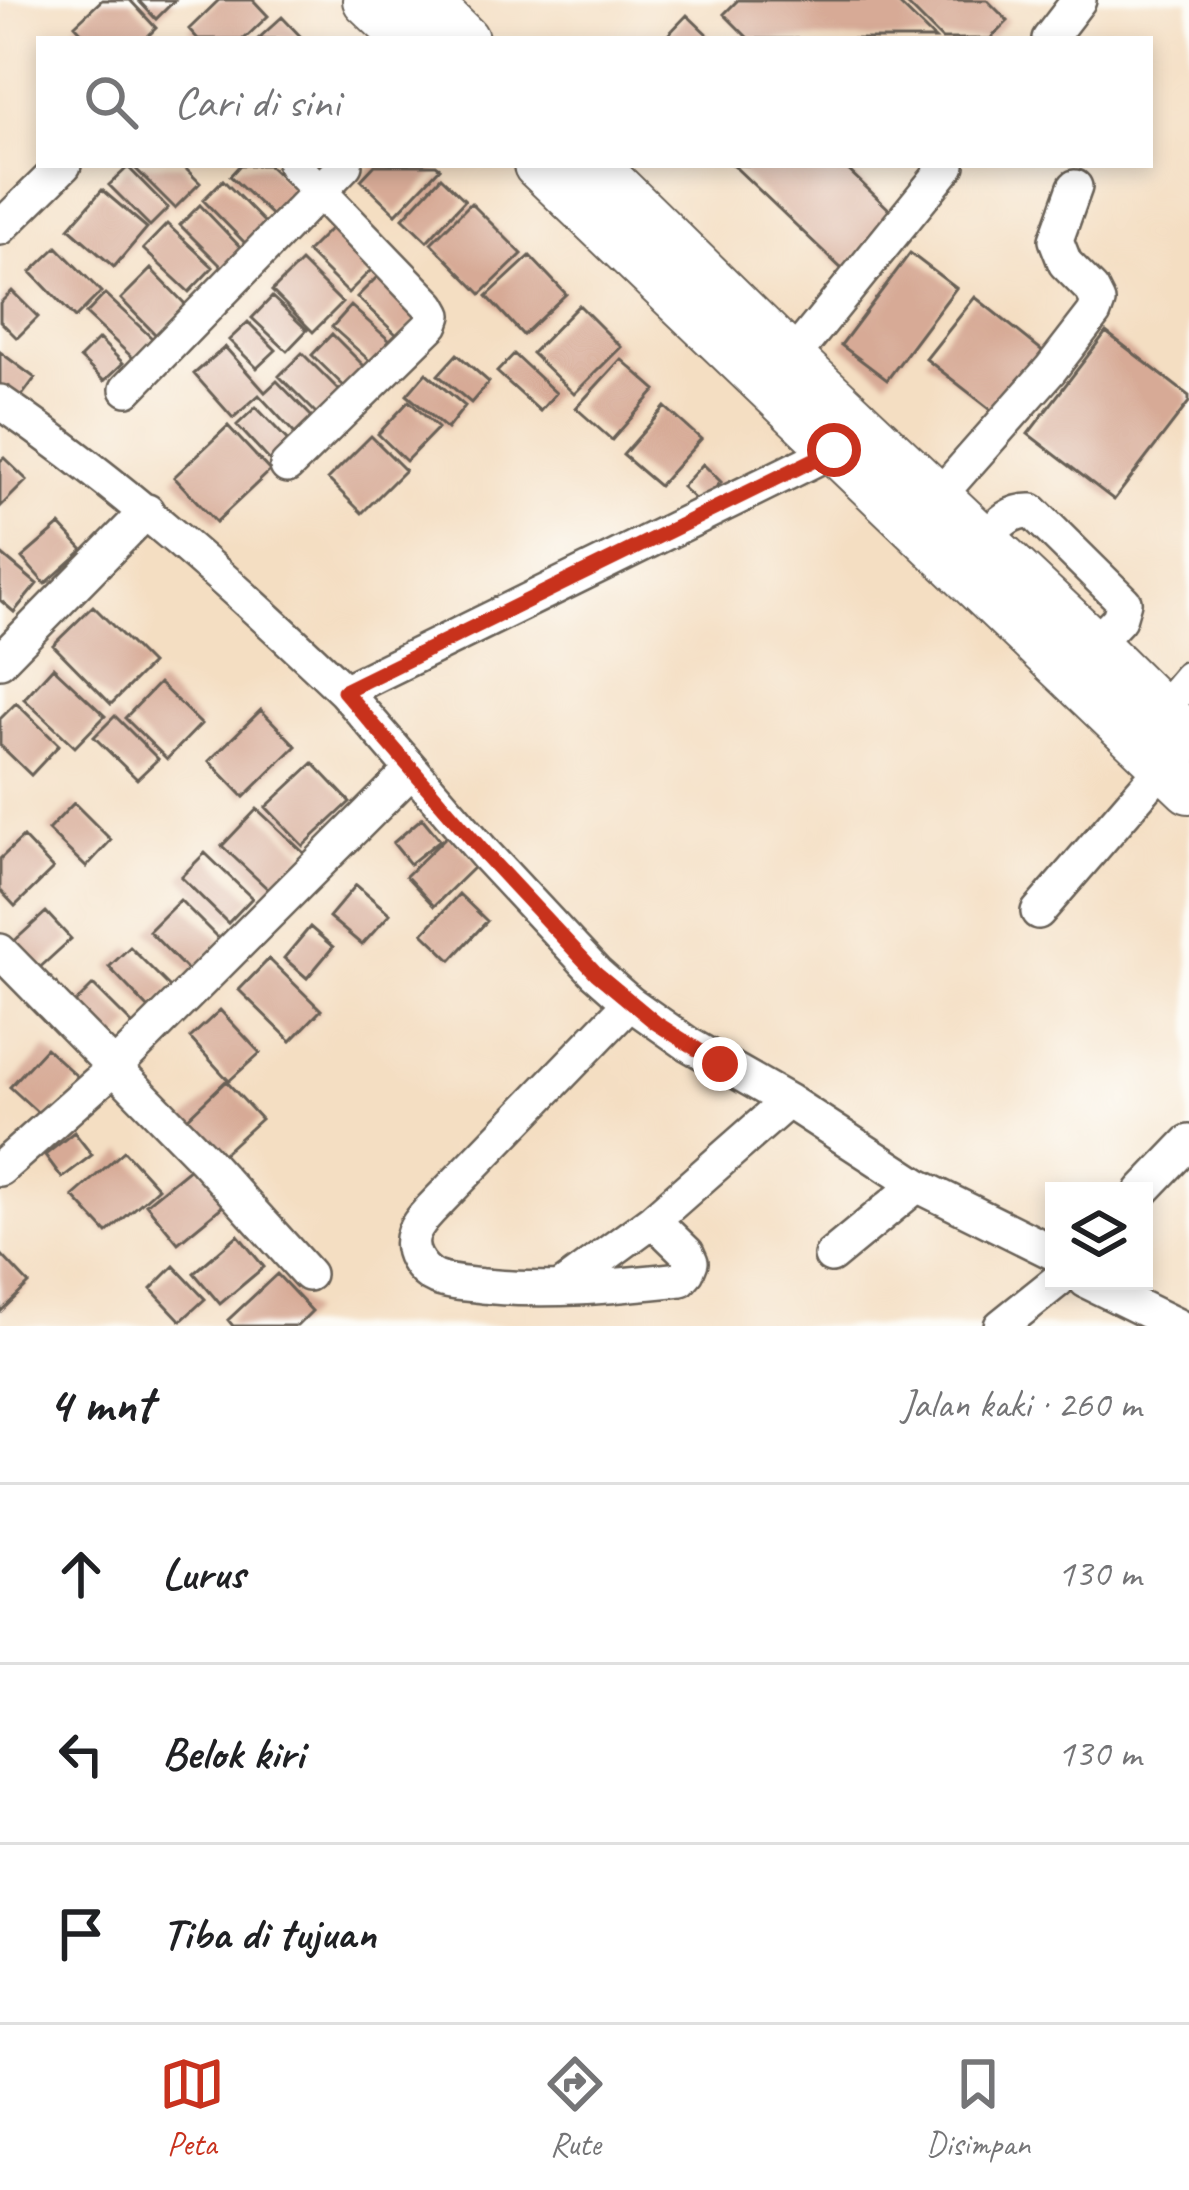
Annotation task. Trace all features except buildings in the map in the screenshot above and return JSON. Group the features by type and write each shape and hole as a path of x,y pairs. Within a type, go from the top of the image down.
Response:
{"highway":[{"path":"368,0 405,36"},
{"path":"424,0 461,36"},
{"path":"541,168 834,450 1178,737"},
{"path":"596,168 983,541 1044,623 1094,645 1178,737"}],"street":[{"path":"1051,36 1078,0"},
{"path":"0,228 61,168"},
{"path":"287,466 432,324 435,315 297,168"},
{"path":"127,389 342,168"},
{"path":"791,359 946,168"},
{"path":"938,498 1094,313 1098,302 1092,290 1065,263 1056,240 1075,187"},
{"path":"6,416 147,511 250,602 344,691 542,916 630,1003 917,1186 1045,1249"},
{"path":"344,691 834,450"},
{"path":"0,661 147,511"},
{"path":"983,541 1008,515 1032,511 1124,602 1119,619 1094,645"},
{"path":"1038,912 1178,737"},
{"path":"0,1169 114,1068 412,770"},
{"path":"0,952 203,1158 308,1274"},
{"path":"630,1003 430,1210 412,1236 411,1249 419,1265 435,1278 457,1283 614,1288 681,1279 691,1262 687,1253 653,1220"},
{"path":"562,1287 653,1220 788,1101"},
{"path":"1151,1182 1189,1142"},
{"path":"831,1256 917,1186"},
{"path":"1001,1326 1046,1290"},
{"path":"1104,1290 1178,1326"}],"route":[{"path":"720,1064 656,1023 596,973 344,691 834,450"}]}
